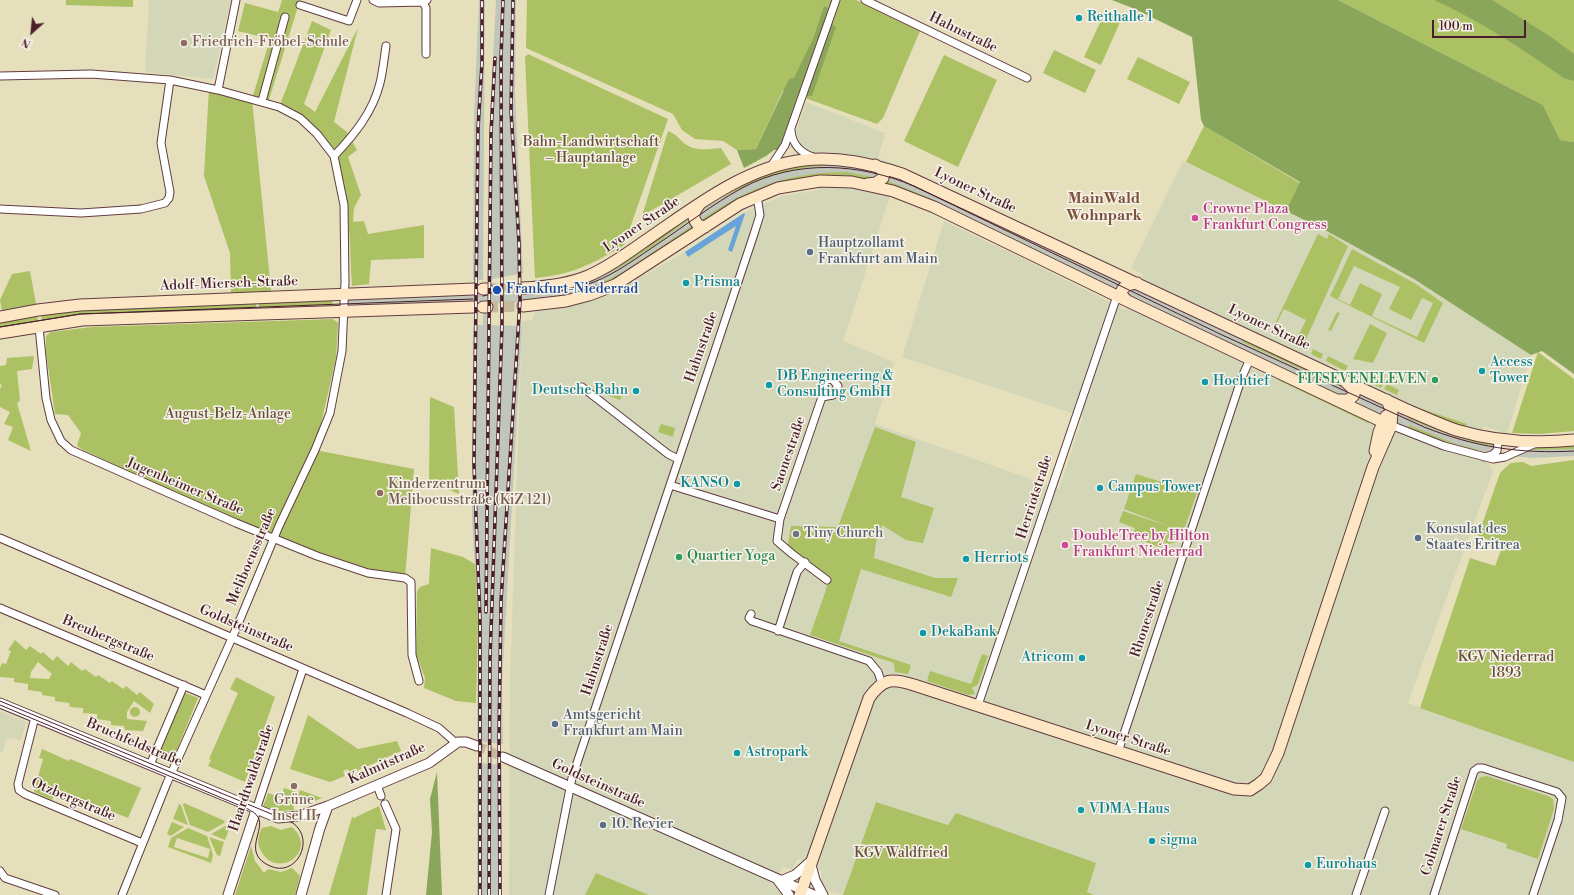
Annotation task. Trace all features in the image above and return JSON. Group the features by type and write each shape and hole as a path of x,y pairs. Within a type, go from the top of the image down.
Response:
{"main road":[{"name":"Lyoner Straße","path":"522,288 564,284 588,276 621,258 733,184 770,168 793,162 817,159 872,164 902,174 1137,283 1346,381 1389,405 1387,424 1281,744 1266,778 1254,787 1243,790 1118,752 978,705 896,680 882,684"},
{"path":"865,185 876,183 883,178 884,174 882,170 872,164"},
{"path":"523,306 561,302 609,288 632,276 740,204 778,188 802,182 833,180 893,191 934,207 1121,298 1387,424"},
{"path":"700,205 693,217 698,225 705,227"},
{"path":"1121,298 1122,290 1128,284 1137,283"},
{"name":"Adolf-Miersch-Straße","path":"0,317 50,308 80,305 481,289"},
{"path":"0,333 39,326 90,320 481,307"},
{"path":"1329,397 1346,401 1352,398 1354,392 1346,381"},
{"path":"1389,405 1405,409 1456,430 1493,438 1538,443 1574,440"},
{"path":"801,892 866,705 873,692 882,684"}],"street":[{"path":"218,90 236,0"},
{"path":"300,5 348,21 357,0"},
{"path":"373,0 379,3 425,1 426,54"},
{"path":"770,168 781,152 792,126 836,0"},
{"name":"Hahnstraße","path":"865,0 1027,78"},
{"path":"262,101 285,17"},
{"path":"0,76 91,74 170,80 218,90 262,101 279,107 300,118 317,134 334,156 354,135 370,108 380,84 386,46"},
{"path":"0,210 99,213 141,209 165,203 169,198 170,192 161,143 170,80"},
{"path":"792,126 792,136 796,146 805,154 817,159"},
{"name":"Melibocusstraße","path":"122,895 142,843 274,538 315,450 330,412 341,363 344,311 344,205 334,156"},
{"name":"Hahnstraße","path":"549,895 570,787 678,459 760,217 757,196"},
{"name":"Herriotstraße","path":"978,705 1121,298"},
{"name":"Jugenheimer Straße","path":"39,326 49,412 54,429 65,446 114,470 274,538 343,565 368,573 405,578 411,582 412,655 419,681"},
{"name":"Rhonestraße","path":"1118,752 1240,384 1250,359"},
{"path":"582,387 668,454 678,459"},
{"name":"Saonestraße","path":"822,396 780,520 776,541 827,580"},
{"path":"1387,424 1444,446 1493,459 1500,458 1538,443"},
{"path":"1482,457 1492,455 1497,451 1498,443 1493,438"},
{"path":"670,484 780,520"},
{"name":"Goldsteinstraße","path":"0,538 439,728 456,744"},
{"path":"778,631 798,572 804,562"},
{"name":"Breubergstraße","path":"0,608 206,695"},
{"path":"751,614 749,618 752,621 869,661 878,672 882,684"},
{"name":"Haardtwaldstraße","path":"228,895 304,669"},
{"path":"150,765 184,685"},
{"name":"Bruchfeldstraße","path":"0,703 278,818 291,818 308,814"},
{"name":"Otzbergstraße","path":"35,717 18,784 19,790 25,794 142,843"},
{"path":"456,744 464,742 477,746"},
{"name":"Kalmitstraße","path":"308,814 429,763 456,744"},
{"name":"Goldsteinstraße","path":"502,757 779,878 801,892 814,895"},
{"name":"Colmarer Straße","path":"1434,895 1474,771 1478,768 1483,768 1557,792 1562,798 1558,820 1533,895"},
{"path":"377,785 381,796"},
{"path":"384,804 396,829 386,895"},
{"path":"301,895 320,828 328,806"},
{"path":"1356,895 1385,811"},
{"path":"308,814 317,819 320,828"},
{"path":"789,895 779,878 795,875 812,862 816,880 824,895"},
{"path":"0,871 2,878 55,895"}],"shaded area":[{"name":"Friedrich-Fröbel-Schule","path":"149,0 231,0 213,79 145,72"},
{"path":"479,0 485,0 483,280 473,280 474,116"},
{"path":"496,0 516,0 515,92 523,273 487,280 490,111"},
{"path":"806,102 885,133 878,158 900,166 843,341 894,362 875,424 1059,489 1083,417 902,357 944,221 1126,310 1143,274 1131,268 1183,161 1325,230 1414,279 1531,355 1507,434 1484,426 1475,458 1488,463 1493,471 1408,703 1574,762 1574,895 1094,895 1087,892 1095,864 949,825 876,802 843,895 828,891 821,880 822,871 798,859 792,870 783,866 774,886 783,895 649,895 596,873 585,895 509,895 510,682 522,321 532,320 535,311 566,307 609,295 685,252 744,213 782,196 819,190 820,154 813,153 801,146 796,131"},
{"path":"818,162 877,168 880,175 874,180 844,175 822,175 811,178 705,222 698,218 700,211 758,176"},
{"path":"887,171 1129,282 1114,292 880,183"},
{"path":"693,212 692,226 649,262 589,292 535,302 346,308 346,298 562,287"},
{"path":"1133,288 1349,387 1348,398 1126,297 1124,291"},
{"path":"483,313 487,313 487,325 522,326 502,683 503,744 477,741 478,621 472,520 473,328 474,325 483,325"},
{"path":"1361,394 1384,404 1378,417 1357,404 1360,401"},
{"path":"1401,412 1440,430 1496,446 1492,453 1455,445 1431,437 1395,423"},
{"path":"1574,444 1574,456 1533,458 1512,456 1526,450"},
{"path":"0,711 26,722 21,740 7,738 3,752 0,751"},
{"path":"477,763 502,765 502,895 477,895"}],"green space":[{"path":"66,0 133,0 133,7 66,5"},
{"path":"282,0 300,0 268,103 252,99 270,39 238,31 245,3 278,12 275,22"},
{"path":"527,0 856,0 920,31 883,118 877,124 783,90 756,149 737,150 723,141 695,139 682,130 673,114 526,48"},
{"path":"1112,0 1338,0 1543,105 1560,140 1574,142 1574,374 1542,351 1531,355 1414,279 1325,230 1286,211 1300,182 1204,126 1201,120 1192,37 1135,9"},
{"path":"1338,0 1574,0 1574,142 1560,140 1543,105"},
{"path":"1434,0 1492,0 1551,37 1574,54 1574,81 1564,78 1485,26"},
{"path":"824,6 828,8 825,19 836,27 812,96 806,96 823,43 817,40 778,150 774,150 744,168 737,150 756,149 789,79 794,78 814,37"},
{"path":"1105,12 1121,20 1101,65 1084,57"},
{"path":"312,21 331,30 304,104 315,112 358,28 334,122 347,132 357,150 348,157 361,195 354,208 353,222 364,221 368,234 424,225 424,258 371,260 369,284 352,286 347,206 338,167 330,149 311,126 280,105"},
{"path":"1054,50 1096,70 1085,93 1043,73"},
{"name":"Bahn-Landwirtschaft – Hauptanlage","path":"528,54 668,119 624,245 581,268 560,274 535,278 525,57"},
{"path":"944,55 997,80 958,167 904,141"},
{"path":"1138,57 1190,82 1179,104 1127,79"},
{"path":"209,88 252,99 271,291 231,293 230,253 204,176"},
{"path":"1204,126 1300,183 1286,211 1186,162"},
{"path":"668,131 693,148 721,148 731,164 642,216"},
{"path":"818,162 845,166 804,168 767,177 733,192 698,214 700,211 761,174"},
{"path":"846,172 878,178 874,180 850,176 819,176 705,222 699,221 734,199 769,184 805,175"},
{"path":"885,180 925,196 1110,286 1108,289 881,185"},
{"path":"693,212 690,219 629,262 597,279 562,289 562,287"},
{"path":"692,226 697,229 609,284 584,292 623,272"},
{"path":"1318,234 1327,239 1329,234 1348,246 1304,344 1296,340 1306,320 1284,309 1271,335 1270,334"},
{"path":"1352,249 1416,284 1443,303 1424,343 1330,296","holes":["1354,266 1400,287 1389,309 1411,320 1422,298 1433,303 1417,337 1372,316 1382,294 1360,283 1350,305 1338,299"]},
{"path":"30,271 36,304 2,311 0,300 12,274"},
{"path":"332,300 333,305 259,308 259,303"},
{"path":"256,303 256,308 80,315 42,321 41,314 83,309"},
{"path":"1337,312 1340,313 1331,331 1328,330"},
{"path":"37,315 38,323 0,330 0,322"},
{"name":"August-Belz-Anlage","path":"333,319 338,323 336,358 315,450 414,469 405,578 343,565 274,538 83,450 77,446 81,433 68,415 55,414 46,352 46,336 51,332 92,327"},
{"path":"1370,324 1387,333 1373,363 1353,359"},
{"path":"1244,337 1349,387 1352,392 1242,342"},
{"path":"1239,348 1348,398 1238,351"},
{"path":"1313,349 1323,354 1321,359 1311,354"},
{"path":"1538,352 1574,379 1574,431 1540,434 1512,433"},
{"path":"34,356 32,369 17,371 20,401 17,403 31,451 8,440 13,427 4,424 10,412 0,407 0,389 2,385 0,384 0,366 6,365 7,358"},
{"path":"1328,356 1348,366 1345,371 1326,361"},
{"path":"1359,371 1384,383 1381,388 1357,376"},
{"path":"1279,378 1370,422 1368,423 1278,380"},
{"path":"1387,384 1399,390 1397,395 1384,389"},
{"path":"605,390 622,396 620,400 604,394"},
{"path":"430,397 454,407 459,494 429,481"},
{"path":"1409,405 1413,406 1467,424 1463,428"},
{"path":"1408,416 1440,430 1489,441 1495,444 1495,446 1472,442 1450,435 1407,418"},
{"path":"661,424 675,428 673,437 658,432"},
{"path":"1409,425 1456,444 1492,453 1455,445 1408,428"},
{"path":"875,427 916,442 901,497 934,508 923,543 906,540 882,525 876,542 874,558 935,578 958,578 951,597 861,569 839,641 911,665 908,674 895,672 894,663 810,635 826,590 828,576 807,561 787,550 791,526 838,527"},
{"path":"1574,444 1574,449 1526,450 1536,447"},
{"name":"KGV Niederrad 1893","path":"1574,460 1574,762 1420,708 1470,558 1495,566 1503,545 1478,536 1500,473 1511,463 1523,462 1531,466"},
{"path":"1136,474 1197,493 1180,541 1159,547 1132,537 1135,528 1119,522 1123,511 1171,527 1124,509"},
{"path":"431,548 463,557 475,564 478,621 476,703 456,701 424,688 425,678 416,654 417,591 420,587 429,584"},
{"path":"990,627 1000,633 998,639 988,635"},
{"path":"15,640 26,650 30,646 41,654 43,652 53,661 57,656 68,666 71,662 82,671 85,669 96,677 98,675 110,683 112,681 123,689 126,686 137,695 140,692 154,704 150,713 134,701 127,712 127,719 147,721 143,731 125,730 124,726 111,725 111,721 97,719 97,714 83,713 83,708 70,707 69,703 55,701 55,697 42,695 42,692 28,690 28,684 14,682 14,678 0,677 0,668 2,663 6,664 11,651 8,650","holes":["38,662 52,674 49,679 30,678 31,672"]},
{"path":"982,654 988,656 978,684 972,688 975,694 968,695 927,681 930,671 971,684"},
{"path":"236,677 275,697 245,782 208,766 211,760 209,759 238,693 230,689"},
{"path":"183,692 198,698 171,764 156,757"},
{"path":"135,707 140,712 135,717 130,712"},
{"path":"308,715 358,749 397,741 401,751 350,774 348,769 343,771 345,776 330,782 290,769"},
{"path":"42,749 69,761 70,759 141,788 128,818 57,789 52,800 34,792 43,759 39,758"},
{"path":"437,772 442,895 426,895 432,832 430,799"},
{"path":"1487,776 1553,799 1554,809 1538,859 1506,848 1507,844 1461,829 1477,781 1481,777"},
{"path":"284,788 296,792 294,799 282,795"},
{"path":"300,790 322,798 308,804 296,800"},
{"path":"268,793 293,802 294,810 280,811 263,807"},
{"name":"KGV Waldfried","path":"876,802 948,825 956,813 1096,863 1087,892 1094,895 843,895"},
{"path":"184,803 225,821 208,832 190,825 183,805"},
{"path":"179,804 181,805 188,825 173,819"},
{"path":"379,806 386,830 376,829 367,895 329,895 352,817 354,818"},
{"path":"172,822 184,827 171,836 167,834"},
{"path":"231,824 225,840 211,834"},
{"path":"271,826 281,830 292,827 299,836 301,846 298,854 292,860 284,863 275,863 267,859 260,849 258,841 262,828"},
{"path":"188,828 207,836 213,855 211,863 168,847 171,838","holes":["177,838 210,849 208,858 174,847"]},
{"path":"209,837 224,842 220,856 217,855"},
{"path":"251,846 255,861 264,873 268,869 281,872 292,868 300,876 295,895 235,895"},
{"path":"596,873 649,895 585,895"}],"water":[{"path":"744,213 745,214 732,252 728,250 736,226 688,257 685,252"}],"tunnel":[{"path":"487,289 522,288"},
{"path":"487,307 523,306"},
{"path":"477,746 503,757"}],"tram line":[{"path":"523,294 550,293 568,290 603,278 635,259 742,188 763,179 784,172 806,169 850,169 893,178 914,186 1220,334 1424,427 1461,440 1498,448 1554,452 1574,451"},
{"path":"483,296 487,295"},
{"path":"0,327 80,314 473,299"},
{"path":"0,701 293,823 300,830 303,839 303,847 300,855 295,862 288,867 279,868 270,866 261,861 257,855 256,842 260,822 258,817 252,811 0,705"}],"railway":[{"path":"480,895 480,620 474,464 478,129 482,63 482,0"},
{"path":"489,895 490,658 502,326 501,59 503,0"},
{"path":"500,895 499,735 501,601 520,301 519,243 511,111 513,0"},
{"path":"486,612 491,134 495,58"}],"place":[{"name":"Reithalle 1","path":"1079,18"},
{"name":"Friedrich-Fröbel-Schule","path":"184,43"},
{"name":"Crowne Plaza Frankfurt Congress","path":"1195,218"},
{"name":"Hauptzollamt Frankfurt am Main","path":"810,252"},
{"name":"Prisma","path":"686,283"},
{"name":"Frankfurt-Niederrad","path":"497,290"},
{"name":"Access Tower","path":"1482,371"},
{"name":"FITSEVENELEVEN","path":"1435,380"},
{"name":"Hochtief","path":"1205,382"},
{"name":"DB Engineering & Consulting GmbH","path":"769,385"},
{"name":"Deutsche Bahn","path":"636,391"},
{"name":"KANSO","path":"737,484"},
{"name":"Campus Tower","path":"1100,488"},
{"name":"Kinderzentrum Melibocusstraße (KiZ 121)","path":"380,493"},
{"name":"Tiny Church","path":"796,534"},
{"name":"Konsulat des Staates Eritrea","path":"1418,538"},
{"name":"DoubleTree by Hilton Frankfurt Niederrad","path":"1065,545"},
{"name":"Quartier Yoga","path":"679,557"},
{"name":"Herriots","path":"966,559"},
{"name":"DekaBank","path":"923,633"},
{"name":"Atricom","path":"1082,658"},
{"name":"Amtsgericht Frankfurt am Main","path":"555,724"},
{"name":"Astropark","path":"737,753"},
{"name":"Grüne Insel II","path":"294,786"},
{"name":"VDMA-Haus","path":"1081,810"},
{"name":"10. Revier","path":"603,825"},
{"name":"sigma","path":"1152,841"},
{"name":"Eurohaus","path":"1308,865"}],"district":[{"name":"MainWald Wohnpark","path":"1104,208"}]}
